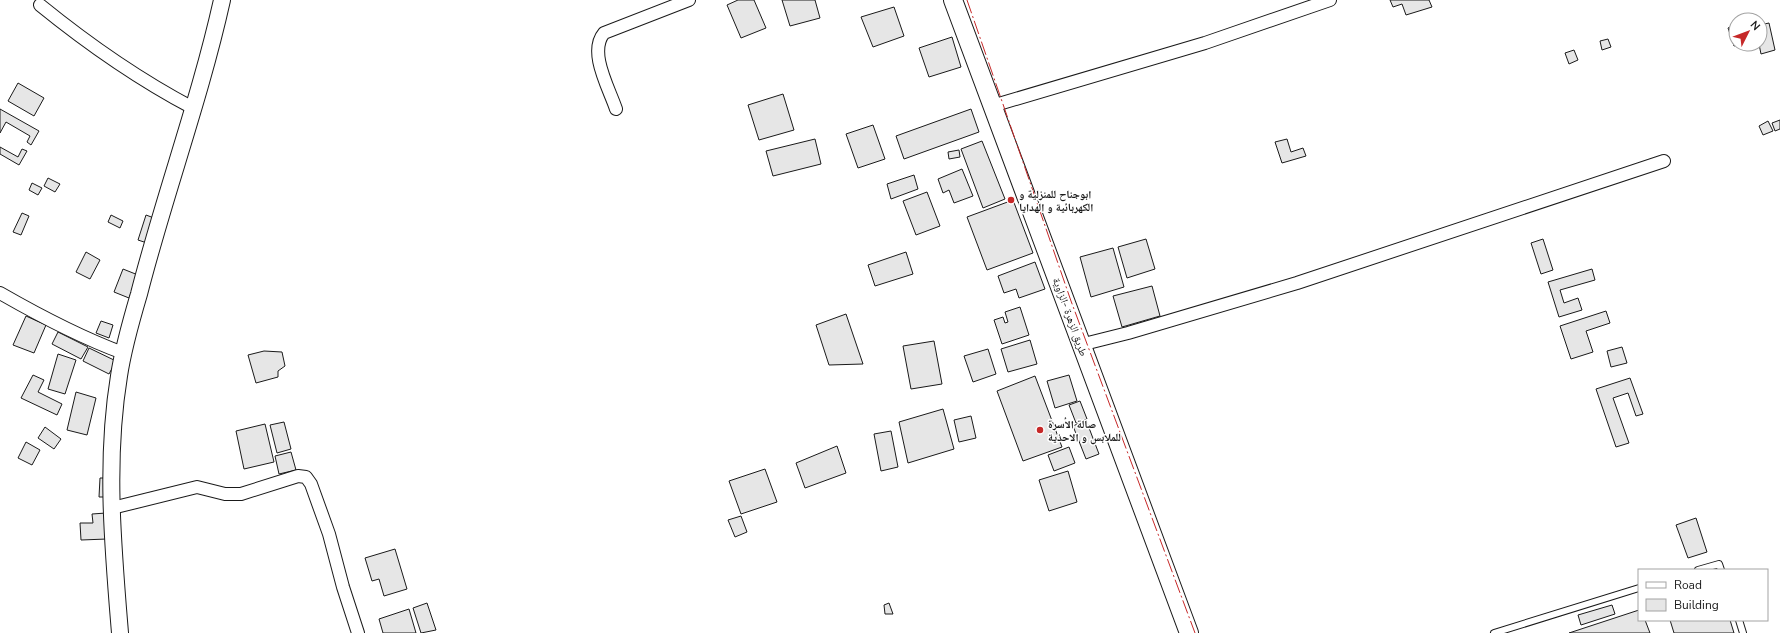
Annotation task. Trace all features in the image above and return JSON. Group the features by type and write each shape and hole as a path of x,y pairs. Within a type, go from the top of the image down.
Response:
{"main road":[{"path":"120,633 112,508 112,456 116,401 123,353 157,224 193,108 222,0"},
{"name":"طريق الزهرة -الزاوية","path":"953,0 1188,633"}],"street":[{"path":"616,109 598,58 598,44 600,38 604,33 689,0"},
{"path":"992,106 1205,43 1330,0"},
{"path":"40,5 76,34 157,89 193,108"},
{"path":"1080,345 1150,327 1297,283 1664,161"},
{"path":"0,293 49,321 94,342 123,353"},
{"path":"112,508 190,488 203,488 225,494 233,494 248,492 298,476 306,477 311,484 329,534 344,593 358,633"}],"lane":[{"path":"1702,569 1719,564 1721,569"},
{"path":"1494,633 1638,588"},
{"path":"1739,621 1743,633"}],"building":[{"path":"738,0 754,0 766,28 741,38 727,5"},
{"path":"782,0 815,0 820,18 790,26"},
{"path":"1390,0 1429,0 1432,7 1406,15 1402,4 1393,7"},
{"path":"894,7 904,36 873,47 861,17"},
{"path":"1768,23 1775,50 1768,52"},
{"path":"952,37 961,67 929,77 919,48"},
{"path":"1608,39 1611,47 1602,50 1600,41"},
{"path":"1574,50 1578,60 1569,64 1565,53"},
{"path":"18,83 44,98 34,116 8,101"},
{"path":"783,94 794,130 759,140 748,105"},
{"path":"0,109 39,131 31,145 27,142 30,136 6,122 0,133"},
{"path":"971,109 979,132 904,159 896,136"},
{"path":"1780,120 1780,129 1775,131 1772,123"},
{"path":"1768,121 1773,131 1763,135 1759,126"},
{"path":"873,125 885,159 858,168 846,134"},
{"path":"815,139 821,164 773,176 766,151"},
{"path":"1287,139 1291,152 1303,148 1306,156 1282,163 1275,142"},
{"path":"982,141 1005,199 983,208 961,149"},
{"path":"0,147 18,157 22,149 27,151 19,165 0,154"},
{"path":"959,150 960,157 949,159 948,152"},
{"path":"962,169 973,196 954,203 949,190 943,193 938,179"},
{"path":"914,175 918,189 891,199 887,184"},
{"path":"48,178 60,184 55,192 44,186"},
{"path":"32,183 42,188 38,195 29,190"},
{"path":"927,192 940,226 916,235 903,201"},
{"path":"1013,200 1033,253 987,270 967,217"},
{"path":"22,213 29,216 21,235 13,232"},
{"path":"111,215 123,221 120,228 108,222"},
{"path":"146,215 154,218 147,243 138,240"},
{"path":"1146,239 1155,269 1127,278 1118,247"},
{"path":"1543,239 1553,270 1541,274 1531,243"},
{"path":"1113,248 1124,287 1091,297 1080,257"},
{"path":"86,252 100,260 90,279 76,272"},
{"path":"906,252 913,274 875,286 868,265"},
{"path":"1035,262 1045,289 1019,298 1016,289 1004,293 998,276"},
{"path":"123,269 138,275 129,298 114,292"},
{"path":"1592,269 1595,280 1560,290 1564,303 1578,298 1582,310 1559,317 1548,282"},
{"path":"1152,286 1160,316 1122,327 1113,296"},
{"path":"1020,307 1029,335 1002,344 994,320 1003,317 1005,323 1008,322 1005,312"},
{"path":"1606,311 1610,323 1586,331 1593,352 1571,359 1560,326"},
{"path":"846,314 863,364 829,365 816,325"},
{"path":"26,316 46,325 34,353 13,345"},
{"path":"101,321 113,325 109,338 96,333"},
{"path":"58,332 88,347 81,359 52,344"},
{"path":"1030,340 1037,364 1008,372 1001,349"},
{"path":"934,341 942,384 911,389 903,346"},
{"path":"1622,347 1627,363 1611,367 1607,351"},
{"path":"89,348 116,361 109,374 83,361"},
{"path":"988,349 996,374 973,382 964,356"},
{"path":"264,351 282,352 285,366 278,371 278,377 256,383 248,355"},
{"path":"58,354 76,360 65,394 48,389"},
{"path":"33,375 44,380 38,392 62,404 57,415 21,398"},
{"path":"1069,375 1077,401 1055,408 1047,381"},
{"path":"1035,376 1062,447 1023,461 997,391"},
{"path":"1630,378 1643,414 1636,416 1628,393 1613,398 1629,443 1616,447 1596,389"},
{"path":"76,392 96,398 87,435 67,430"},
{"path":"1080,401 1087,419 1076,423 1069,405"},
{"path":"943,409 954,449 908,463 899,422"},
{"path":"971,416 976,438 959,442 954,420"},
{"path":"1086,420 1099,454 1086,459 1073,426"},
{"path":"284,422 291,449 277,453 270,425"},
{"path":"265,424 274,462 244,469 236,431"},
{"path":"45,427 61,439 54,449 38,438"},
{"path":"891,431 898,467 881,471 874,434"},
{"path":"26,442 40,450 32,465 18,458"},
{"path":"837,446 846,473 805,488 796,463"},
{"path":"1069,447 1075,463 1054,471 1048,455"},
{"path":"291,452 296,470 279,474 275,456"},
{"path":"765,469 777,502 741,514 729,481"},
{"path":"1068,471 1077,502 1049,511 1039,480"},
{"path":"100,478 104,478 104,497 99,497"},
{"path":"106,513 107,539 81,540 80,523 93,523 92,514"},
{"path":"741,516 747,532 735,537 728,520"},
{"path":"1696,518 1707,552 1688,558 1676,525"},
{"path":"395,549 407,589 384,596 379,579 372,581 365,558"},
{"path":"427,603 436,630 421,633 413,608"},
{"path":"889,603 893,614 885,614 884,605"},
{"path":"1612,605 1615,614 1581,625 1578,615"},
{"path":"409,609 416,633 383,633 379,619"},
{"path":"1638,610 1638,621 1645,621 1650,633 1569,633"},
{"path":"1670,621 1730,621 1734,633 1674,633"}],"power":[{"path":"967,0 1071,301 1195,633"}],"place":[{"name":"ابوجناح للمنزلية و الكهربائية و الهدايا","path":"1011,200"},
{"name":"صالة الأسرة للملابس و الاحذية","path":"1040,430"}]}
